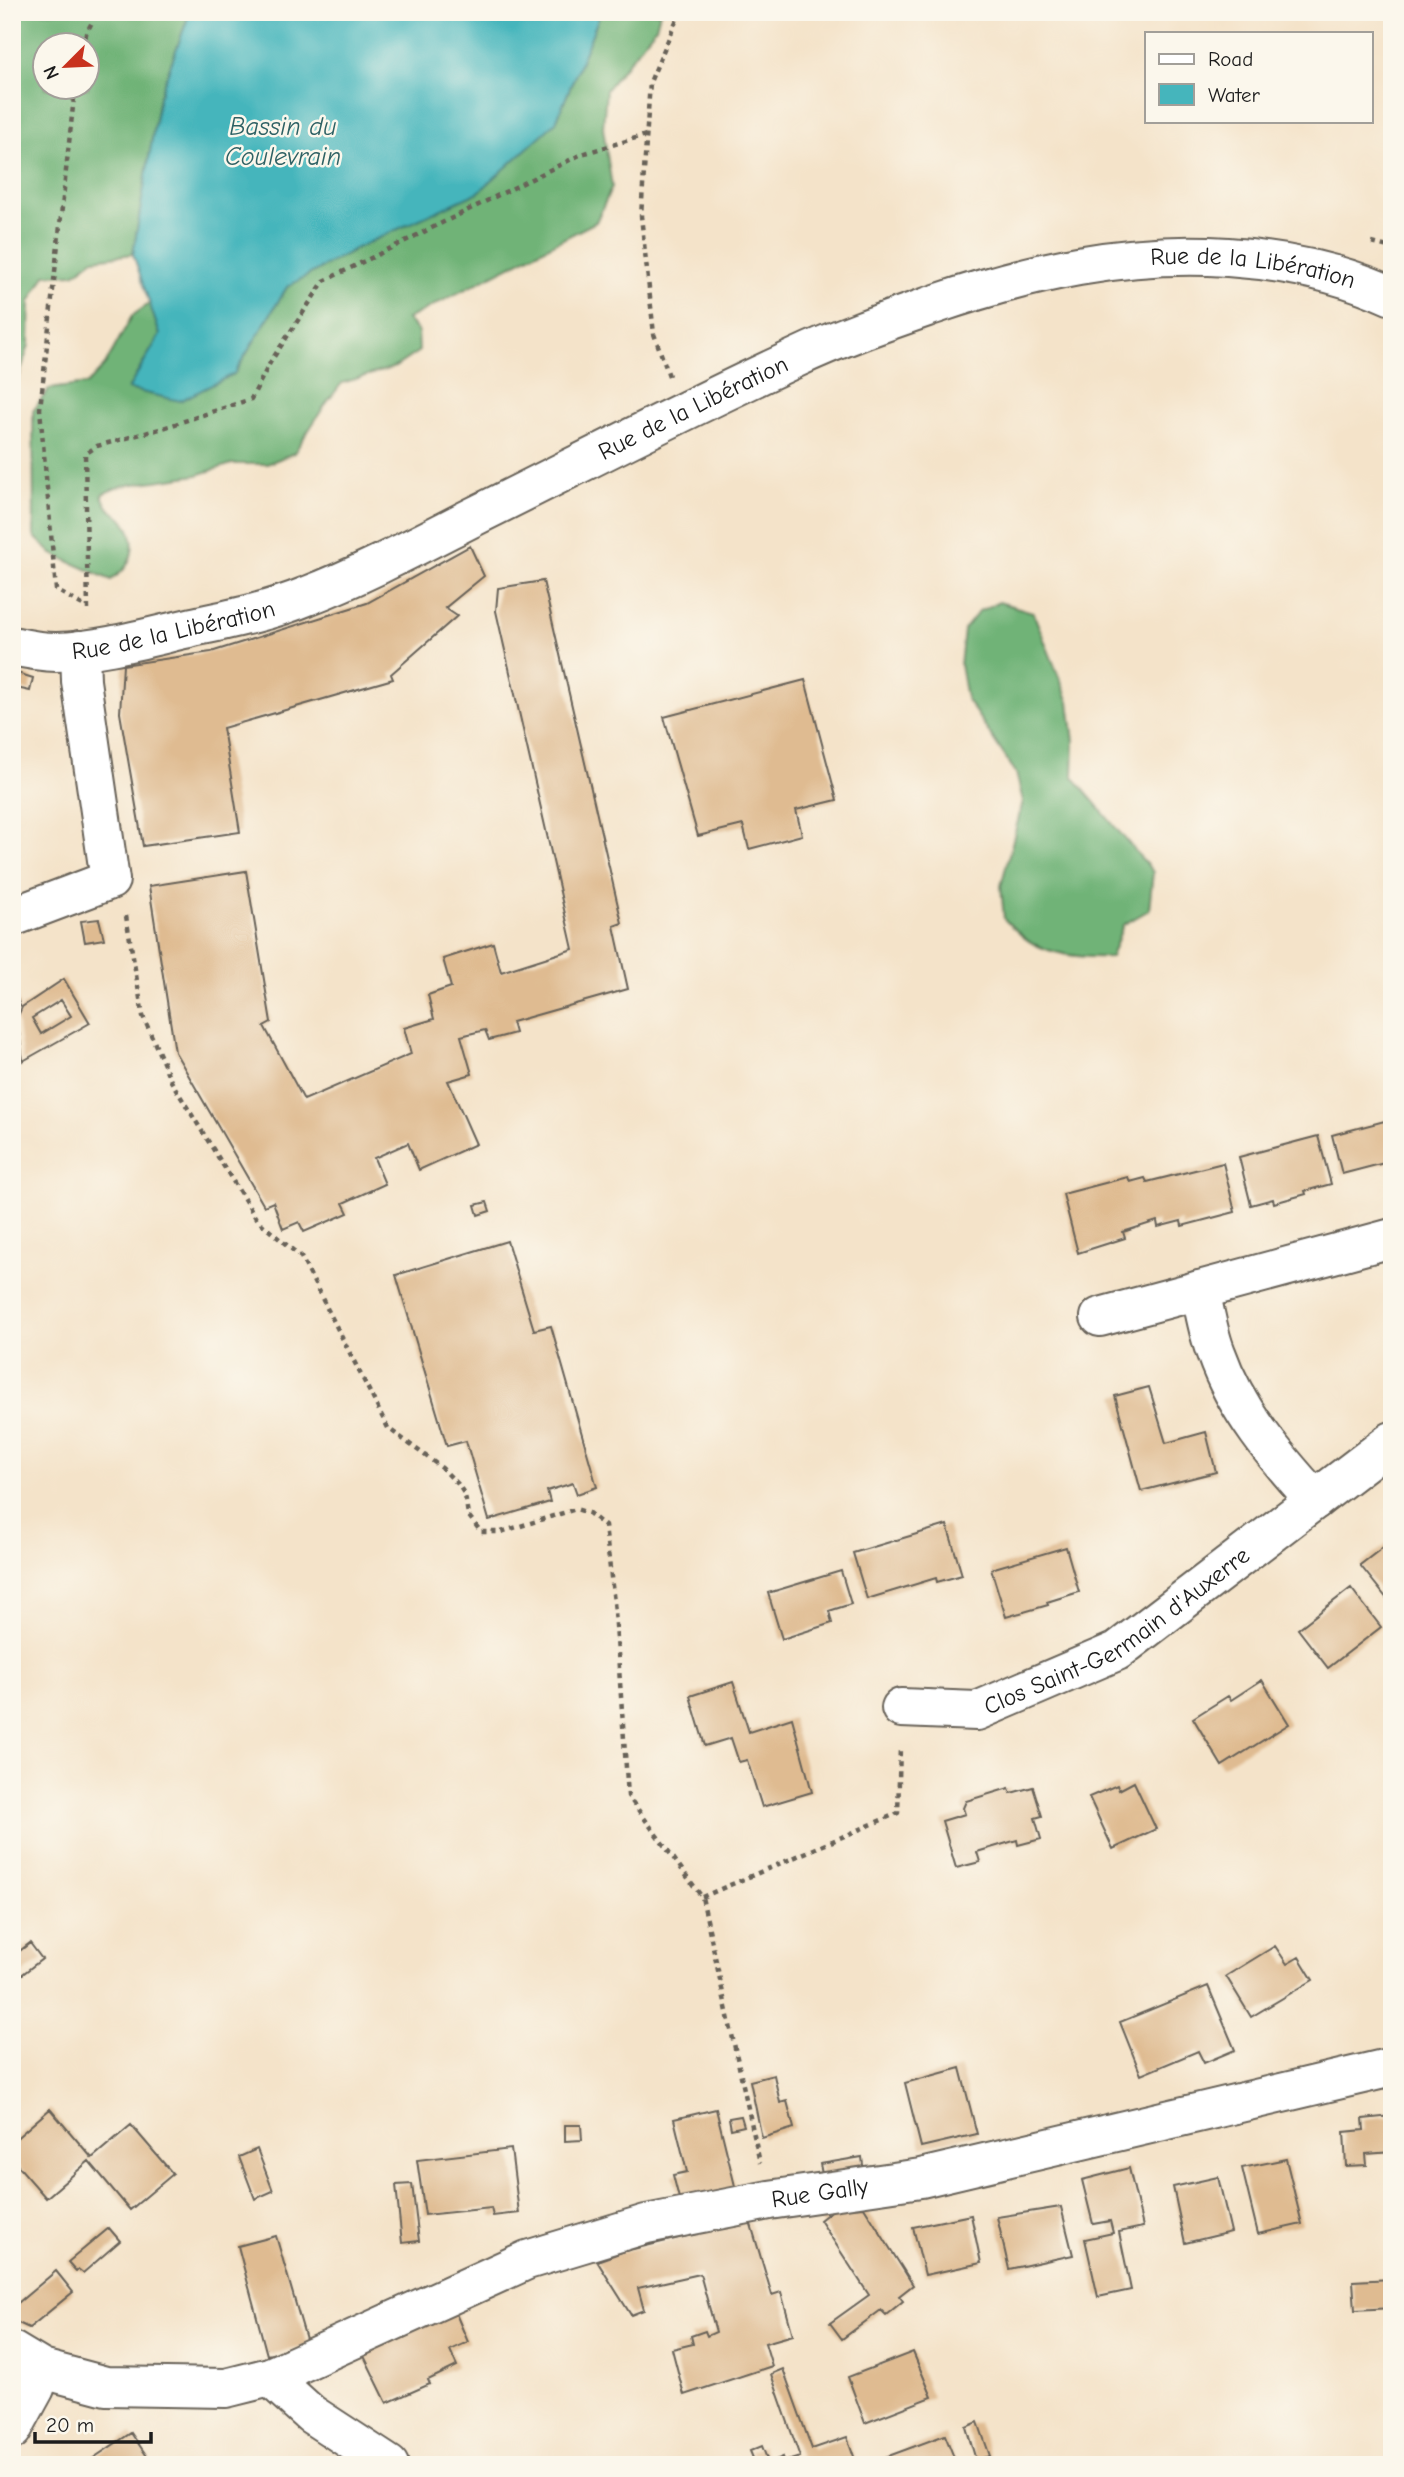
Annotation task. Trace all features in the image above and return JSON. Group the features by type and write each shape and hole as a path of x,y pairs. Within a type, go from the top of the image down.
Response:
{"street":[{"name":"Rue de la Libération","path":"12,646 54,652 80,650 221,621 305,597 402,553 797,357 872,327 982,289 1078,265 1166,256 1259,259 1328,272 1367,284 1392,296"},
{"path":"12,917 110,880 81,681 80,650"},
{"path":"1100,1317 1392,1238"},
{"path":"1200,1290 1216,1353 1243,1409 1275,1457 1315,1500"},
{"name":"Clos Saint-Germain d'Auxerre","path":"901,1708 977,1711 1118,1651 1392,1441"},
{"name":"Rue Gally","path":"27,2360 106,2386 226,2388 270,2377 527,2260 646,2224 769,2200 921,2178 1392,2067"},
{"path":"12,2430 35,2388 27,2360"},
{"path":"270,2377 311,2414 389,2465"}],"path":[{"path":"87,32 97,12"},
{"path":"680,12 650,82 641,216 654,334 683,414"},
{"path":"73,102 40,408 56,590 88,609 85,454 97,446 251,399 271,361 324,281 582,154 646,135"},
{"path":"110,880 125,911 143,1016 171,1081 257,1220 301,1257 388,1428 442,1468 458,1484 465,1495 468,1516 481,1532 501,1532 576,1509 589,1513 605,1527 615,1611 628,1796 702,1897 769,2200"},
{"path":"702,1897 898,1813 901,1708"}],"green space":[{"path":"12,12 190,12 159,97 133,254 94,259 74,274 45,275 30,302 29,345 12,399"},
{"path":"601,12 660,12 656,27 606,90 603,128 612,187 596,222 407,319 418,331 419,351 395,367 342,383 294,453 267,464 232,464 197,475 121,486 102,494 107,506 126,524 132,541 132,553 127,565 111,580 52,554 34,536 33,411 49,389 87,384 105,365 132,316 150,303 160,335 129,388 234,374 287,287 357,248 556,122"},
{"path":"999,602 1033,612 1069,702 1074,741 1073,777 1153,872 1149,910 1123,925 1111,957 1071,955 1043,948 1026,939 1004,919 1001,886 1023,801 1016,773 966,698 960,665 964,630 979,611"}],"water":[{"name":"Bassin du Coulevrain","path":"190,12 601,12 556,122 479,192 357,248 287,287 234,374 180,401 128,389 160,335 133,254 159,97"}],"building":[{"path":"470,546 484,576 445,608 457,616 391,674 393,679 223,728 240,832 143,846 120,713 123,665 211,652 367,603"},
{"path":"543,581 622,923 614,926 628,989 512,1022 515,1033 489,1040 485,1030 461,1036 472,1074 448,1081 476,1144 419,1170 408,1143 374,1158 385,1184 343,1203 348,1213 304,1232 299,1222 283,1229 273,1202 264,1206 175,1052 149,886 246,871 271,1022 264,1026 304,1100 411,1054 404,1028 434,1019 428,995 451,987 443,959 493,943 501,972 573,949 496,611 498,588"},
{"path":"14,672 33,678 30,691 12,687"},
{"path":"805,680 837,800 796,810 802,835 749,849 743,825 698,836 664,717"},
{"path":"99,919 104,939 85,942 81,921"},
{"path":"64,979 90,1023 23,1061 17,1018 22,1007","holes":["61,1000 71,1016 41,1034 32,1018"]},
{"path":"12,987 20,1006 12,1009"},
{"path":"1392,1119 1392,1161 1342,1174 1332,1135"},
{"path":"1318,1136 1331,1184 1274,1203 1273,1199 1251,1205 1239,1157"},
{"path":"1223,1163 1235,1212 1182,1226 1181,1221 1158,1227 1157,1221 1123,1232 1125,1238 1078,1253 1063,1194 1128,1177 1130,1182 1145,1178 1147,1182"},
{"path":"487,1202 490,1211 478,1215 475,1205"},
{"path":"507,1241 534,1330 551,1326 597,1487 577,1494 573,1483 547,1491 550,1502 489,1520 466,1441 447,1446 396,1275"},
{"path":"1149,1387 1166,1443 1206,1432 1216,1472 1141,1491 1115,1396"},
{"path":"947,1525 962,1575 937,1582 936,1578 867,1599 853,1553"},
{"path":"1392,1534 1392,1605 1360,1565 1391,1541 1388,1537"},
{"path":"1066,1547 1079,1592 1047,1602 1048,1605 1006,1617 991,1569"},
{"path":"841,1571 851,1604 829,1611 832,1623 782,1639 768,1593"},
{"path":"1351,1588 1381,1627 1328,1668 1298,1629"},
{"path":"1262,1680 1289,1724 1222,1766 1193,1718 1228,1696 1231,1700"},
{"path":"733,1682 749,1732 792,1718 812,1792 762,1807 747,1760 739,1762 731,1738 705,1746 690,1696"},
{"path":"1134,1782 1156,1829 1113,1849 1089,1797 1117,1785 1119,1790"},
{"path":"1033,1787 1042,1816 1035,1818 1041,1839 1018,1845 1017,1840 977,1852 980,1862 956,1868 942,1821 965,1814 963,1808 966,1801 1009,1788 1011,1793"},
{"path":"30,1943 42,1959 20,1976 12,1965 12,1957"},
{"path":"1275,1946 1287,1964 1299,1957 1313,1980 1251,2017 1226,1976"},
{"path":"1208,1986 1235,2050 1204,2063 1198,2051 1141,2075 1120,2022"},
{"path":"960,2068 977,2134 921,2147 905,2083"},
{"path":"774,2075 780,2103 787,2101 794,2128 762,2138 750,2081"},
{"path":"50,2109 92,2158 131,2125 173,2174 130,2210 89,2161 46,2198 12,2159 12,2142"},
{"path":"716,2109 736,2190 681,2206 673,2175 687,2172 674,2119"},
{"path":"741,2116 744,2126 731,2129 729,2118"},
{"path":"1392,2116 1392,2152 1366,2154 1367,2165 1346,2166 1344,2132 1364,2130 1363,2119"},
{"path":"565,2125 581,2125 582,2140 565,2141"},
{"path":"257,2149 273,2191 255,2199 239,2157"},
{"path":"511,2149 519,2213 493,2216 491,2208 425,2215 417,2160"},
{"path":"862,2157 864,2173 823,2179 820,2164"},
{"path":"1286,2159 1302,2224 1258,2234 1242,2168"},
{"path":"1129,2168 1143,2227 1119,2232 1131,2290 1098,2297 1085,2239 1113,2233 1110,2221 1093,2224 1082,2180"},
{"path":"1218,2177 1231,2232 1185,2243 1173,2187"},
{"path":"412,2184 419,2241 402,2243 396,2185"},
{"path":"864,2207 913,2285 899,2296 903,2301 886,2315 881,2310 842,2339 830,2323 869,2295 820,2220 834,2209"},
{"path":"1061,2207 1073,2255 1009,2269 997,2217"},
{"path":"971,2215 981,2263 925,2275 913,2227"},
{"path":"750,2221 772,2295 781,2292 793,2335 765,2343 772,2366 684,2395 672,2349 693,2344 691,2336 705,2331 707,2336 716,2332 700,2274 638,2288 644,2310 631,2315 597,2261 625,2251"},
{"path":"109,2228 120,2241 83,2273 78,2269 76,2271 68,2262"},
{"path":"276,2236 308,2346 267,2355 238,2246"},
{"path":"56,2271 73,2292 29,2328 12,2320 12,2308"},
{"path":"1392,2279 1392,2308 1355,2310 1353,2281"},
{"path":"454,2309 468,2342 450,2350 457,2366 428,2380 430,2384 387,2403 362,2352"},
{"path":"913,2352 932,2397 865,2423 848,2377"},
{"path":"783,2369 812,2449 847,2437 857,2465 764,2465 783,2457 784,2462 800,2457 771,2374"},
{"path":"978,2422 990,2456 976,2460 966,2427"},
{"path":"131,2433 153,2465 87,2465 86,2463"},
{"path":"945,2435 957,2465 867,2465 867,2464"},
{"path":"762,2446 767,2459 755,2463 750,2451"}]}
